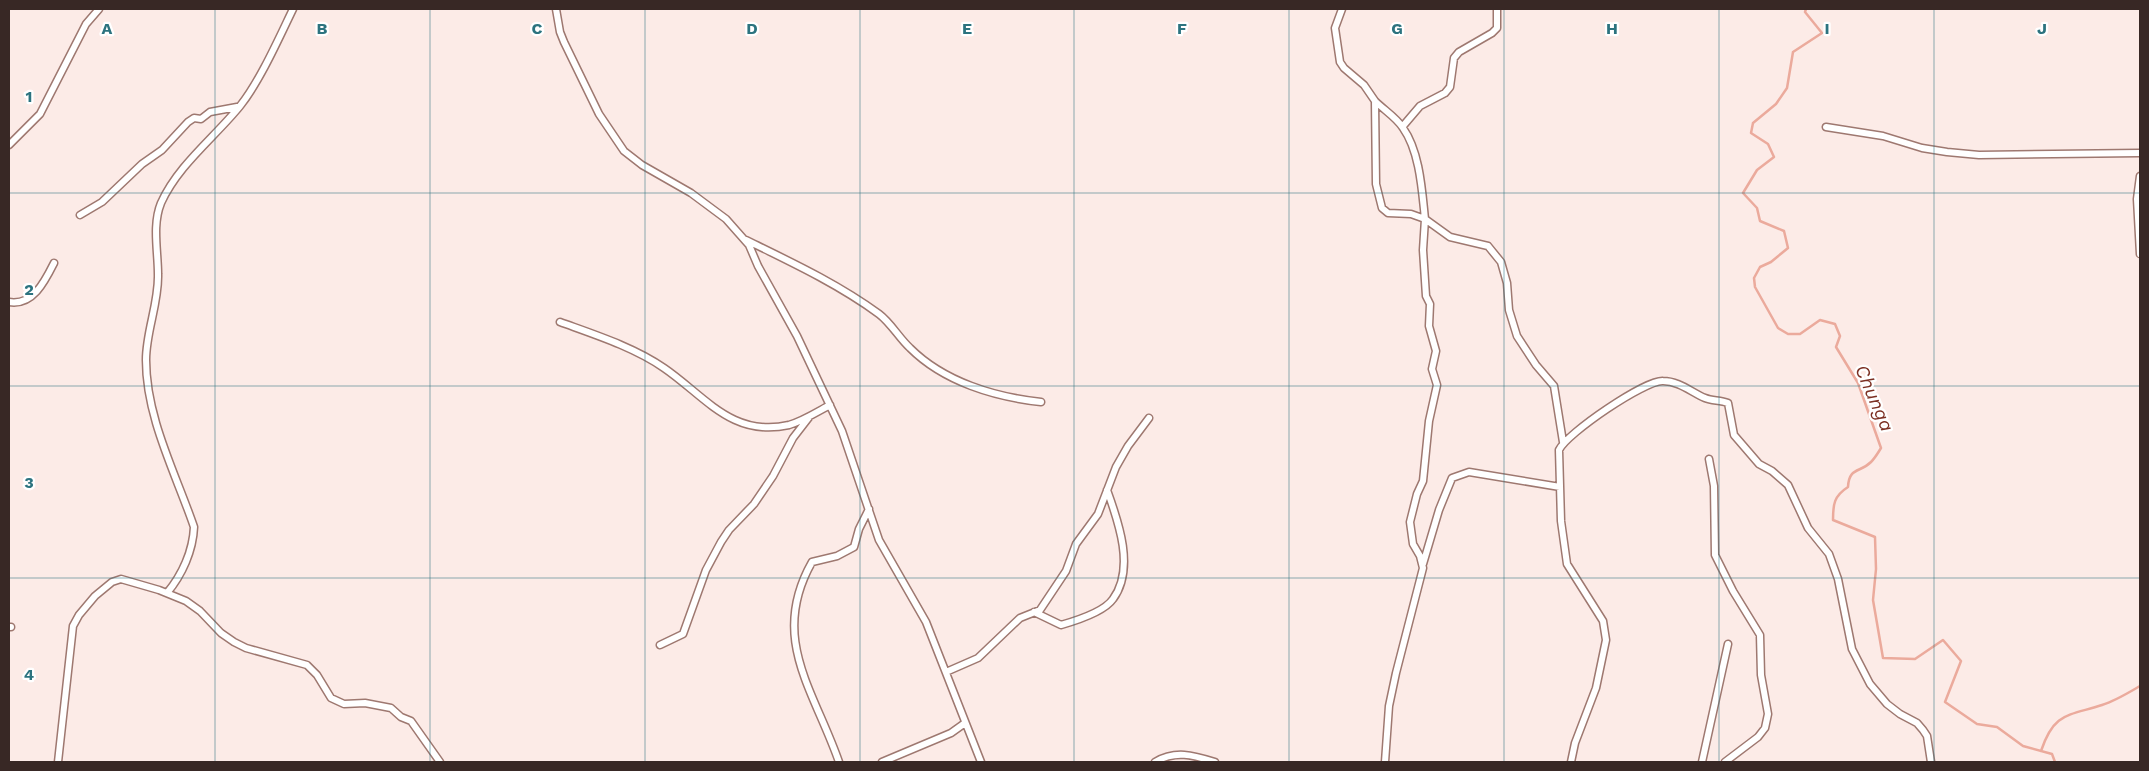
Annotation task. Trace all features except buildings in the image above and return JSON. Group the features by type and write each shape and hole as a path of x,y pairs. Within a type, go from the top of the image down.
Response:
{"street":[{"path":"9,145 40,114 86,24 99,9"},
{"path":"167,593 183,570 194,538 194,527 169,462 147,384 147,333 158,274 157,223 161,204 172,185 241,105 293,9"},
{"path":"556,9 560,32 564,42 599,114 624,151 642,165 691,193 726,219 745,240 797,336 842,431 878,540 926,622 981,762"},
{"path":"1342,9 1335,28 1340,62 1344,68 1364,84 1375,101 1402,126 1415,156 1424,219 1423,250 1426,296 1430,304 1429,326 1436,351 1432,369 1437,384 1429,421 1423,481 1417,494 1410,522 1413,544 1420,556 1422,565"},
{"path":"1402,126 1420,106 1445,93 1450,87 1454,58 1467,45 1486,36 1497,28 1497,9"},
{"path":"1375,101 1376,184 1382,208 1388,213 1411,214 1424,219 1450,237 1488,246 1501,262 1507,283 1508,303 1514,330 1519,342 1554,386 1563,442"},
{"path":"80,215 102,202 142,164 162,150 188,122 194,118 201,119 210,112 241,105"},
{"path":"1826,127 1883,136 1922,148 1979,155 2140,153"},
{"path":"2140,176 2137,200 2140,254"},
{"path":"745,240 789,260 881,316 910,349 952,379 1019,400 1041,402"},
{"path":"9,302 28,299 42,287 54,264"},
{"path":"560,322 601,336 651,360 664,368 720,414 753,427 791,424 830,405"},
{"path":"1572,762 1575,743 1596,688 1606,640 1603,621 1567,564 1561,521 1559,450 1563,442 1580,428 1650,383 1661,380 1672,382 1708,399 1728,403 1734,435 1759,464 1772,471 1788,485 1803,520 1829,554 1838,579 1852,648 1870,684 1887,704 1917,723 1923,730 1927,736 1931,762"},
{"path":"660,645 683,634 706,570 721,542 729,530 754,504 773,476 793,438 811,415"},
{"path":"946,672 978,658 1020,618 1040,610 1066,571 1076,544 1098,514 1128,446 1149,418"},
{"path":"1709,459 1714,486 1715,555 1733,591 1760,635 1762,646 1761,675 1768,714 1765,728 1758,737 1725,762"},
{"path":"1385,762 1389,706 1422,565 1439,510 1452,478 1469,472 1560,487"},
{"path":"1034,612 1061,626 1085,617 1112,601 1121,584 1125,559 1107,490"},
{"path":"838,762 803,675 793,629 795,598 812,562 837,556 854,546 859,529 869,509"},
{"path":"58,762 72,632 79,615 95,596 112,582 121,579 186,601 200,611 221,633 234,642 253,650 307,665 317,675 331,698 344,704 365,703 391,708 401,717 411,721 440,762"},
{"path":"1702,762 1728,644"},
{"path":"882,762 951,733 965,723"},
{"path":"1155,762 1179,754 1195,756 1215,762"}],"waterway":[{"name":"Chunga","path":"1806,9 1805,12 1822,33 1793,52 1787,88 1776,104 1753,123 1751,133 1768,144 1774,157 1757,170 1743,193 1757,208 1760,221 1784,231 1788,248 1771,262 1760,267 1754,278 1755,287 1778,328 1788,334 1800,334 1820,320 1835,324 1840,336 1836,347 1858,383 1881,448 1871,462 1850,476 1848,487 1835,501 1833,520 1875,537 1876,569 1873,600 1883,658 1915,659 1943,640 1961,661 1945,702 1977,724 1997,727 2023,746 2052,754 2055,762"},
{"path":"2041,751 2046,738 2057,722 2071,714 2112,701 2140,686"}]}
